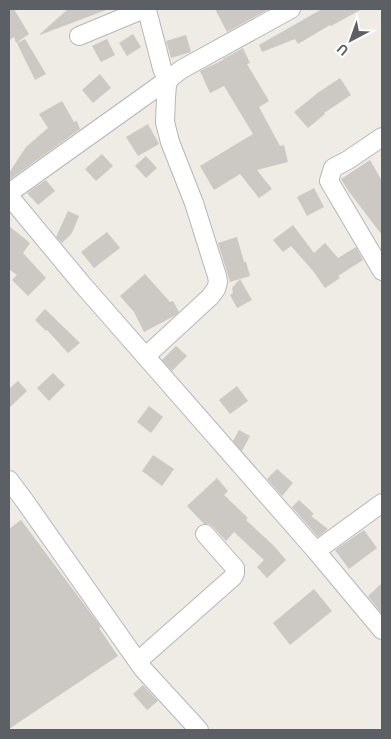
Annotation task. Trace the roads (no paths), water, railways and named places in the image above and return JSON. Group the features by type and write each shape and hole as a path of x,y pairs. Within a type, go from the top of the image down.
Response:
{"street":[{"path":"291,9 182,69 9,194 82,284 316,551 382,630"},
{"path":"79,36 143,11 148,14 162,68 170,78"},
{"path":"146,356 210,298 218,282 194,203 167,131 165,122 166,98 170,78"},
{"path":"382,137 333,168 329,181 382,271"},
{"path":"9,480 143,669 199,730"},
{"path":"316,551 382,503"},
{"path":"138,661 233,577 235,568 205,534"}]}
